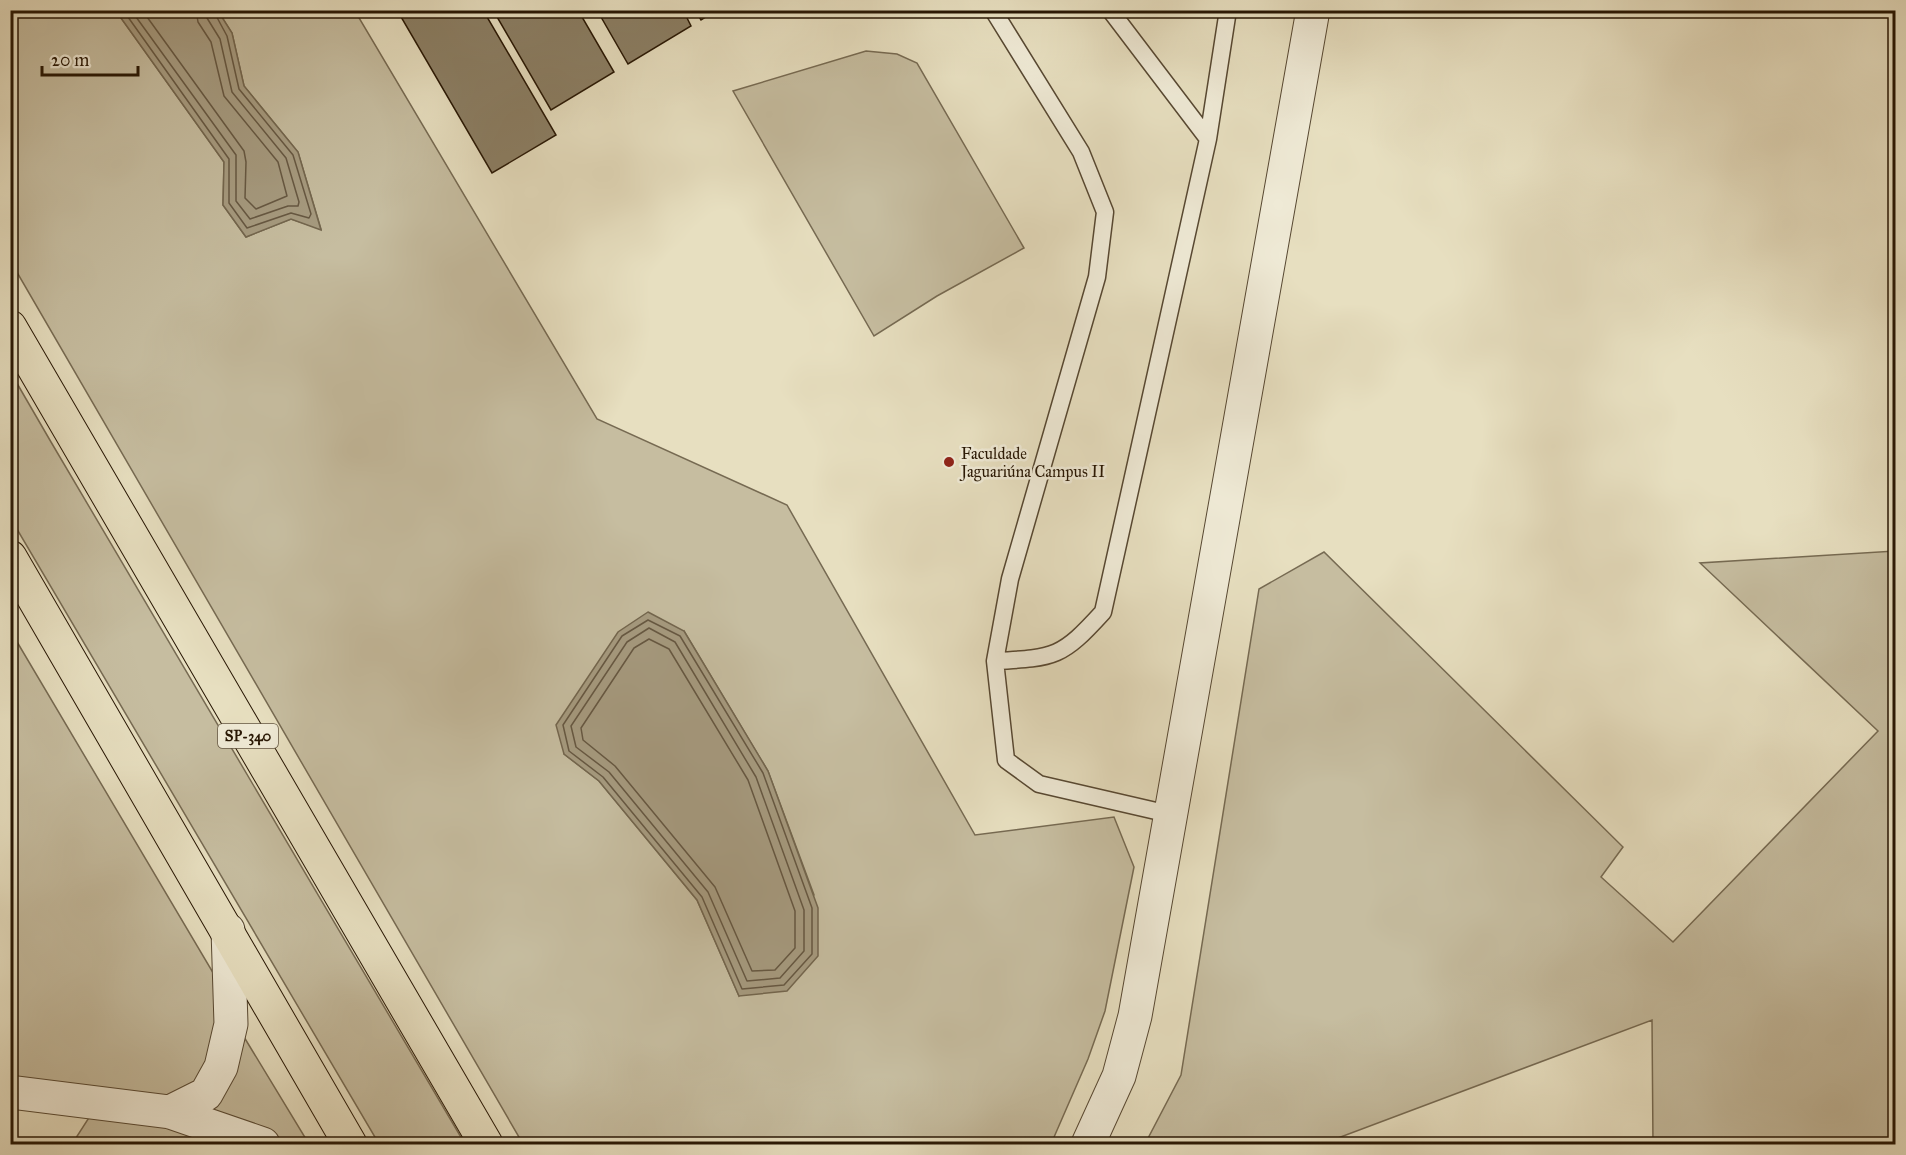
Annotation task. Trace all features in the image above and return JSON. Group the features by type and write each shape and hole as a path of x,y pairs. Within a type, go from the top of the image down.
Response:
{"highway":[{"name":"SP-340","path":"10,327 486,1144"},
{"path":"10,557 350,1144"}],"street":[{"path":"1093,1139 1119,1076 1135,1016 1313,10"},
{"path":"171,1112 206,1094 221,1067 231,1024 228,930"},
{"path":"10,1092 171,1112 263,1144"}],"lane":[{"path":"993,10 1081,152 1105,212 1097,277 1010,579 995,661 1006,760 1039,784 1169,814"},
{"path":"1110,10 1208,139"},
{"path":"995,661 1045,658 1075,642 1103,612 1208,139 1228,10"}],"shaded area":[{"path":"10,11 116,11 224,162 223,205 246,237 291,219 321,229 298,152 244,86 232,33 218,11 355,11 597,419 787,505 975,835 1114,817 1134,867 1105,1011 1088,1059 1051,1144 523,1144 11,262","holes":["684,631 768,771 814,895 739,996 697,900 599,781 564,754"]},
{"path":"866,51 897,54 917,63 1024,248 937,296 874,336 733,91"},
{"path":"11,373 465,1144 379,1144 11,519"},
{"path":"1895,551 1895,1144 1653,1144 1652,1020 1322,1144 1145,1144 1181,1075 1259,589 1324,552 1623,847 1601,877 1673,942 1878,731 1700,563"},
{"path":"10,630 215,976 222,1023 214,1060 193,1090 165,1097 11,1078"},
{"path":"241,1032 309,1144 285,1144 262,1131 203,1111"},
{"path":"90,1116 179,1129 236,1144 72,1144"}],"water":[{"path":"116,11 218,11 232,33 244,86 298,152 321,230 291,219 246,237 223,205 224,162"},
{"path":"648,612 684,631 768,771 818,908 818,956 787,991 739,996 697,900 599,781 564,754 556,725 618,632"}],"building":[{"path":"397,10 483,10 556,135 492,173"},
{"path":"493,10 578,10 614,72 551,110"},
{"path":"597,10 683,10 691,26 628,64"},
{"path":"695,10 717,10 701,20"}],"place":[{"name":"Faculdade Jaguariúna Campus II","path":"949,462"}]}
